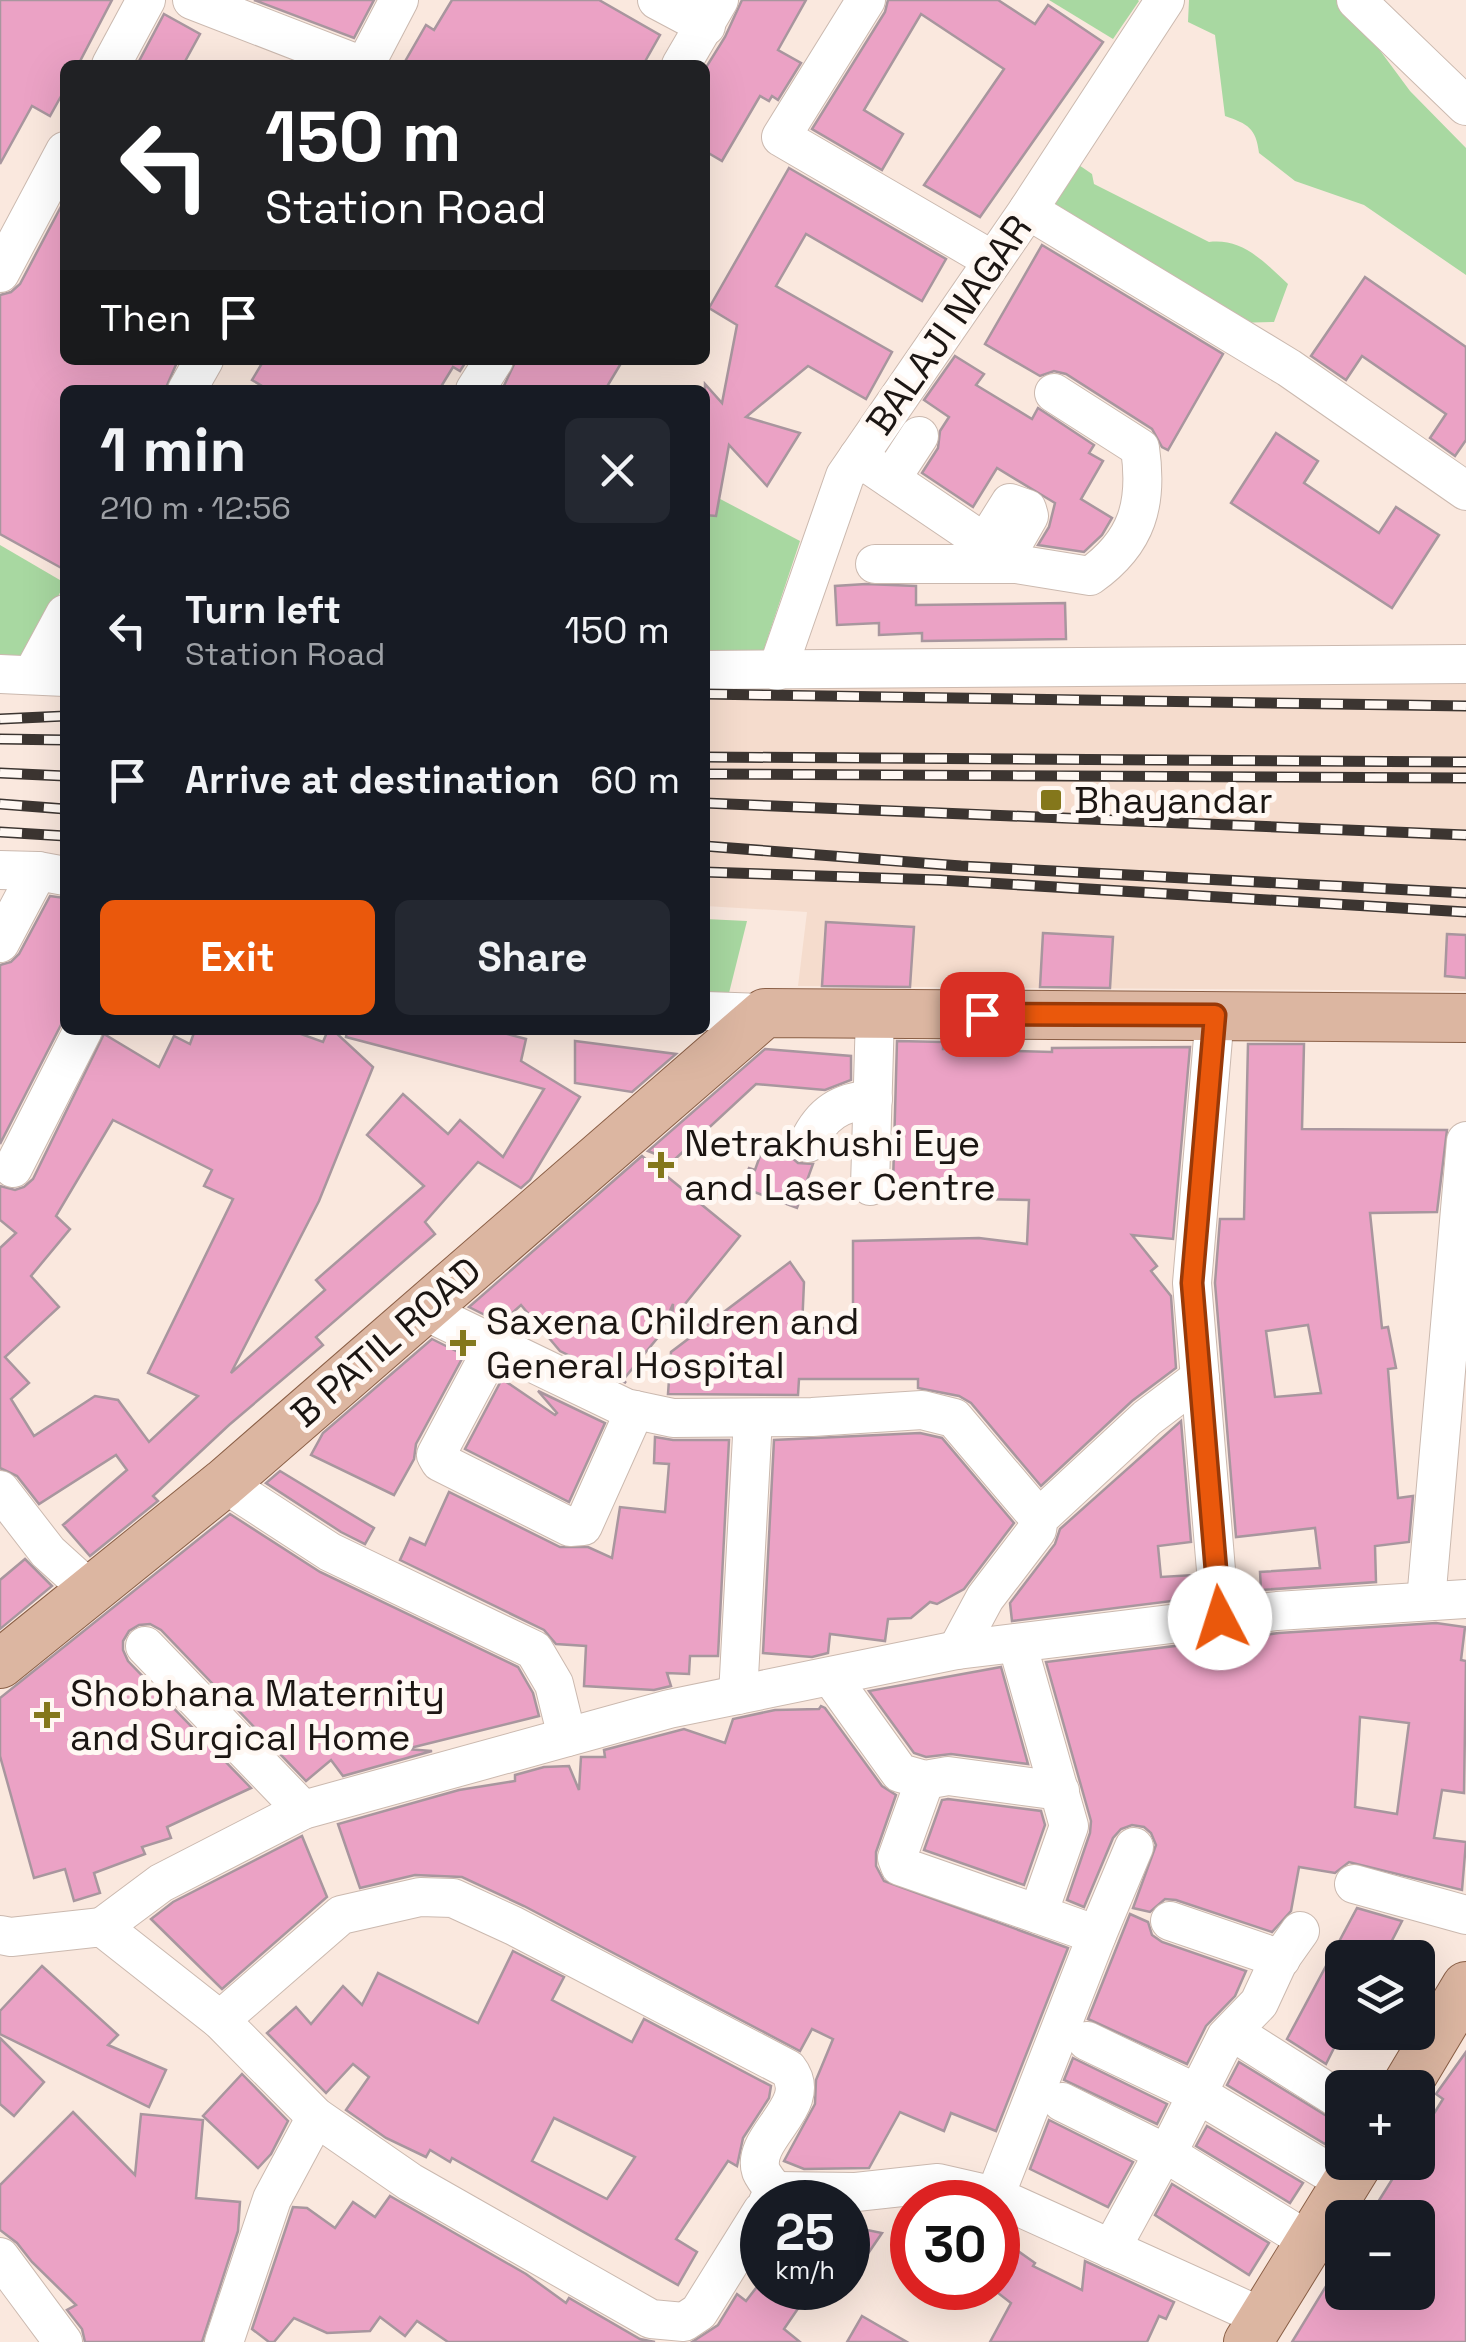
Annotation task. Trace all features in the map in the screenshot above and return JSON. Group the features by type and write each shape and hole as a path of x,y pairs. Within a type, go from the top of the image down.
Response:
{"main road":[{"path":"765,1013 1466,1018"},
{"name":"B PATIL ROAD","path":"0,1664 224,1483 765,1013"},
{"path":"1416,2070 1465,1990"},
{"path":"1256,2330 1348,2180"}],"street":[{"path":"114,60 146,0"},
{"path":"192,0 349,60"},
{"path":"365,60 399,0"},
{"path":"657,0 712,13 684,60"},
{"path":"866,0 780,137 992,260"},
{"name":"BALAJI NAGAR","path":"777,671 845,476 1028,210 1165,0"},
{"path":"1356,0 1466,106"},
{"path":"0,272 60,160"},
{"path":"1028,210 1289,368 1466,491"},
{"path":"875,564 1002,554 1090,576 1104,567 1128,539 1142,507 1144,477 1140,448 1054,393"},
{"path":"891,479 919,436"},
{"path":"858,457 1002,554"},
{"path":"32,676 60,623"},
{"path":"710,670 1060,666 1210,674 1427,670 1466,664"},
{"path":"0,870 51,873"},
{"path":"0,943 51,873"},
{"path":"710,1011 765,1013"},
{"path":"870,1186 875,1015"},
{"path":"1215,1015 1192,1283 1220,1618"},
{"path":"13,1168 80,1035"},
{"path":"808,1143 836,1106 872,1099"},
{"path":"1426,1601 1456,1366 1466,1141"},
{"path":"422,1310 635,1410 673,1418 922,1410 954,1418 1039,1518"},
{"path":"494,1346 436,1455 440,1462 570,1527 583,1526 635,1410"},
{"path":"958,1650 985,1598 1037,1530 1039,1518 1148,1418 1200,1378"},
{"path":"738,1695 753,1418"},
{"path":"224,1483 330,1552 534,1650 554,1684 567,1737"},
{"path":"0,1490 48,1552 91,1590"},
{"path":"0,1935 11,1938 102,1927 160,1883 303,1810 670,1709 958,1650 1220,1618 1466,1599"},
{"path":"1017,1643 1069,1826 1038,1914"},
{"path":"144,1646 303,1810"},
{"path":"830,1676 900,1773 925,1780 948,1776 1060,1791"},
{"path":"925,1780 897,1858 900,1866 1097,1934"},
{"path":"1002,2180 1134,1847"},
{"path":"1354,1884 1466,1914"},
{"path":"220,2020 341,1915 420,1897 453,1898 788,2069 795,2078 795,2096 760,2158 763,2180"},
{"path":"1111,2249 1158,2163 1167,2154 1226,2038 1259,2003 1290,1945 1170,1921"},
{"path":"102,1927 220,2020 316,2117 410,2182 651,2319 687,2332 740,2247"},
{"path":"1233,2032 1325,2090"},
{"path":"1087,2040 1325,2158"},
{"path":"1062,2102 1167,2154 1310,2242"},
{"path":"224,2342 272,2200 316,2117"},
{"path":"1020,2207 1111,2249 1256,2330"},
{"path":"0,2257 63,2342"}],"shaded area":[{"path":"1466,654 1466,991 798,986 807,912 710,906 710,666"}],"green space":[{"path":"1049,0 1138,0 1139,1 1113,39"},
{"path":"1189,0 1339,0 1350,10 1410,91 1466,148 1466,275 1364,205 1295,181 1259,153 1250,128 1225,116 1215,35 1188,22"},
{"path":"1073,161 1092,174 1094,184 1209,242 1232,244 1261,260 1288,284 1274,322 1235,323 1041,206"},
{"path":"710,494 800,541 761,658 710,656"},
{"path":"0,545 60,580 60,593 26,658 0,658"},
{"path":"710,919 747,921 728,997 710,995"}],"building":[{"path":"0,0 112,0 81,60 60,60 60,98 50,116 32,106 0,164"},
{"path":"254,0 374,0 354,38"},
{"path":"452,0 599,0 660,35 646,60 406,60 426,25 434,30"},
{"path":"742,0 806,0 778,50 801,63 778,100 760,96 722,161 710,154 710,61"},
{"path":"888,0 998,0 1035,24 1048,5 1103,42 980,217 924,185 1004,69 921,14 864,110 903,134 882,170 812,129 885,12"},
{"path":"164,14 200,34 186,60 140,60"},
{"path":"789,168 946,259 922,301 806,234 776,286 892,352 866,399 808,366 746,417 800,433 767,486 729,445 716,516 710,515 710,390 722,403 737,325 710,306"},
{"path":"60,208 60,365 176,365 167,385 60,385 60,567 0,534 0,295 20,284"},
{"path":"1042,245 1223,354 1168,450 1152,429 1066,374 1054,371 1040,376 985,344"},
{"path":"1365,277 1466,347 1466,440 1455,456 1430,438 1446,414 1362,356 1346,380 1311,356"},
{"path":"955,356 984,374 976,385 1032,419 1038,408 1094,445 1089,453 1103,461 1081,499 1112,518 1102,535 1084,552 1038,545 1049,527 1055,503 997,468 973,507 922,473 938,448 940,431 949,417 924,400"},
{"path":"261,365 464,365 460,371 453,367 442,385 260,385 252,380"},
{"path":"514,365 620,365 608,385 504,385"},
{"path":"1276,433 1318,461 1304,483 1379,533 1396,507 1439,535 1392,608 1231,503"},
{"path":"835,586 916,586 916,605 1065,603 1066,639 922,641 922,633 879,635 879,623 837,625"},
{"path":"50,896 60,897 60,1027 0,1144 0,965 19,954"},
{"path":"826,922 914,927 910,987 822,986"},
{"name":"Bhayandar","path":"1043,933 1113,937 1110,988 1040,987"},
{"path":"1447,934 1466,935 1466,978 1445,976"},
{"path":"104,1035 159,1067 174,1036 190,1044 193,1035 304,1035 323,1042 326,1035 338,1035 373,1067 319,1201 231,1373 325,1290 316,1280 424,1186 367,1135 403,1094 448,1134 460,1120 503,1157 544,1089 346,1035 511,1035 526,1039 521,1061 580,1097 530,1180 521,1188 478,1162 425,1222 435,1234 316,1337 323,1345 153,1496 158,1501 90,1556 63,1525 127,1470 116,1455 39,1504 17,1476 0,1468 0,1248 16,1233 0,1220 0,1186 15,1190 33,1179","holes":["113,1120 212,1170 204,1186 233,1199 148,1373 198,1396 149,1442 118,1400 95,1396 34,1436 11,1399 29,1383 5,1357 59,1307 31,1276 70,1229 56,1216"]},
{"path":"575,1041 676,1054 632,1092 575,1083"},
{"path":"897,1041 943,1042 943,1049 1052,1052 1052,1048 1190,1047 1173,1239 1132,1235 1157,1266 1151,1271 1171,1296 1176,1368 1132,1401 1041,1486 971,1403 959,1396 918,1388 918,1379 799,1379 798,1395 668,1394 671,1352 790,1262 804,1282 802,1328 853,1328 853,1241 979,1238 1027,1244 1029,1200 977,1199 978,1185 893,1184"},
{"path":"1248,1044 1304,1044 1302,1129 1447,1130 1437,1212 1370,1213 1382,1328 1388,1327 1396,1368 1388,1369 1398,1498 1413,1496 1409,1542 1375,1546 1376,1582 1261,1590 1260,1572 1320,1568 1315,1528 1236,1537 1215,1283 1220,1219 1244,1219","holes":["1308,1325 1321,1393 1275,1397 1266,1331"]},
{"path":"765,1049 851,1056 851,1080 825,1090 756,1084 673,1161 648,1151"},
{"path":"764,1145 798,1163 813,1164 797,1208 741,1187 749,1168 755,1170"},
{"path":"642,1156 740,1236 672,1320 673,1304 659,1336 623,1380 626,1383 560,1351 521,1305 501,1323 469,1307"},
{"path":"432,1339 464,1355 416,1444 414,1459 394,1495 311,1455 323,1433"},
{"path":"502,1379 555,1415 538,1391 605,1423 569,1502 465,1449"},
{"path":"1181,1421 1191,1542 1158,1546 1161,1577 1194,1575 1196,1598 1012,1621 1010,1603 1055,1544 1060,1529"},
{"path":"920,1433 942,1438 1014,1523 964,1589 937,1604 930,1602 911,1618 888,1619 885,1641 830,1634 828,1653 812,1657 763,1653 774,1440"},
{"path":"655,1437 729,1440 718,1656 690,1656 689,1674 667,1673 671,1686 654,1690 584,1686 586,1646 556,1644 544,1630 400,1560 410,1538 425,1545 449,1492 560,1547 588,1547 612,1558 620,1507 665,1512 669,1464 654,1463"},
{"path":"280,1471 374,1528 365,1544 266,1483"},
{"path":"230,1514 320,1572 518,1667 533,1693 539,1716 406,1749 432,1751 343,1776 331,1760 306,1781 161,1630 150,1624 139,1625 123,1641 128,1661 251,1788 167,1827 171,1838 142,1847 145,1854 94,1873 100,1893 74,1901 65,1869 34,1878 0,1756 0,1698"},
{"path":"25,1559 52,1586 0,1629 0,1580"},
{"path":"1436,1623 1465,1627 1461,1660 1466,1661 1464,1793 1442,1790 1434,1838 1466,1842 1462,1890 1349,1862 1335,1873 1299,1867 1291,1911 1272,1932 1176,1900 1165,1899 1150,1912 1133,1908 1156,1845 1144,1827 1132,1825 1113,1838 1084,1907 1067,1900 1091,1821 1046,1662 1279,1633","holes":["1360,1717 1409,1723 1397,1814 1355,1807"]},
{"path":"1001,1667 1028,1764 914,1753 869,1691"},
{"path":"821,1706 882,1786 896,1795 876,1852 876,1866 884,1881 1068,1948 996,2131 951,2113 944,2131 900,2112 869,2168 804,2169 784,2161 815,2104 816,2080 833,2039 812,2029 800,2051 462,1877 415,1875 360,1888 338,1824 459,1790 515,1781 515,1775 544,1767 569,1766 579,1790 581,1757 605,1757 604,1750 684,1729 725,1743 733,1719"},
{"path":"942,1800 1041,1811 1045,1825 1024,1885 924,1850"},
{"path":"302,1836 327,1897 222,1989 151,1919 173,1902"},
{"path":"1357,1908 1402,1921 1392,1940 1340,1940"},
{"path":"1130,1914 1148,1922 1152,1935 1162,1942 1246,1971 1235,1996 1206,2026 1187,2064 1088,2019"},
{"path":"513,1951 564,1977 552,2000 632,2042 644,2019 771,2086 769,2098 743,2138 737,2166 728,2161 676,2239 697,2252 678,2285 452,2158 450,2162 430,2150 426,2157 386,2138 346,2110 369,2077 353,2064 326,2093 267,2033 296,2007 311,2024 343,1986 362,2005 378,1973 478,2023","holes":["554,2118 635,2157 607,2199 532,2161"]},
{"path":"42,1966 118,2035 108,2045 166,2070 149,2107 0,2034 0,2011"},
{"path":"1325,1968 1325,2050 1333,2050 1326,2064 1287,2039"},
{"path":"0,2038 44,2082 14,2116 0,2104"},
{"path":"1466,2052 1466,2342 1292,2342 1325,2288 1325,2310 1435,2310 1435,2200 1379,2200 1392,2180 1435,2180 1435,2112 1443,2099 1436,2094"},
{"path":"1073,2058 1167,2104 1157,2124 1064,2080"},
{"path":"1239,2062 1325,2115 1325,2144 1227,2085"},
{"path":"242,2074 288,2121 271,2154 258,2168 203,2116"},
{"path":"73,2112 135,2175 141,2114 203,2120 196,2198 240,2202 238,2231 202,2342 85,2342 82,2329 67,2310 76,2305 0,2230 0,2185"},
{"path":"1049,2120 1133,2162 1108,2207 1030,2169"},
{"path":"1207,2126 1303,2183 1290,2203 1196,2146"},
{"path":"1172,2184 1269,2243 1249,2275 1155,2215"},
{"path":"390,2196 526,2274 566,2303 569,2298 640,2339 655,2342 448,2342 417,2321 405,2336 380,2317 370,2331 327,2333 294,2318 274,2342 252,2329 293,2207 307,2208 335,2228 353,2202 375,2217"},
{"path":"870,2231 882,2233 870,2251"},
{"path":"1020,2252 1035,2263 1033,2266 1082,2290 1085,2261 1174,2302 1166,2319 1159,2316 1147,2342 990,2342 1007,2310 1020,2310"},
{"path":"737,2294 740,2310 797,2310 784,2329 800,2342 692,2342 718,2325"},
{"path":"862,2316 907,2342 847,2342"}],"railway":[{"path":"710,694 1466,706"},
{"path":"0,719 60,716"},
{"path":"0,739 60,740"},
{"path":"710,757 1466,762"},
{"path":"0,773 60,776"},
{"path":"710,774 1466,778"},
{"path":"710,803 1466,835"},
{"path":"0,804 60,809"},
{"path":"0,832 60,836"},
{"path":"710,846 961,866 1466,893"},
{"path":"710,872 940,880 1466,912"}],"place":[{"name":"Bhayandar","path":"1051,800"},
{"name":"Netrakhushi Eye and Laser Centre","path":"661,1165"},
{"name":"Saxena Children and General Hospital","path":"463,1343"},
{"name":"Shobhana Maternity and Surgical Home","path":"47,1715"}],"route":[{"path":"982,1014 1215,1015 1192,1283 1220,1618"}]}
